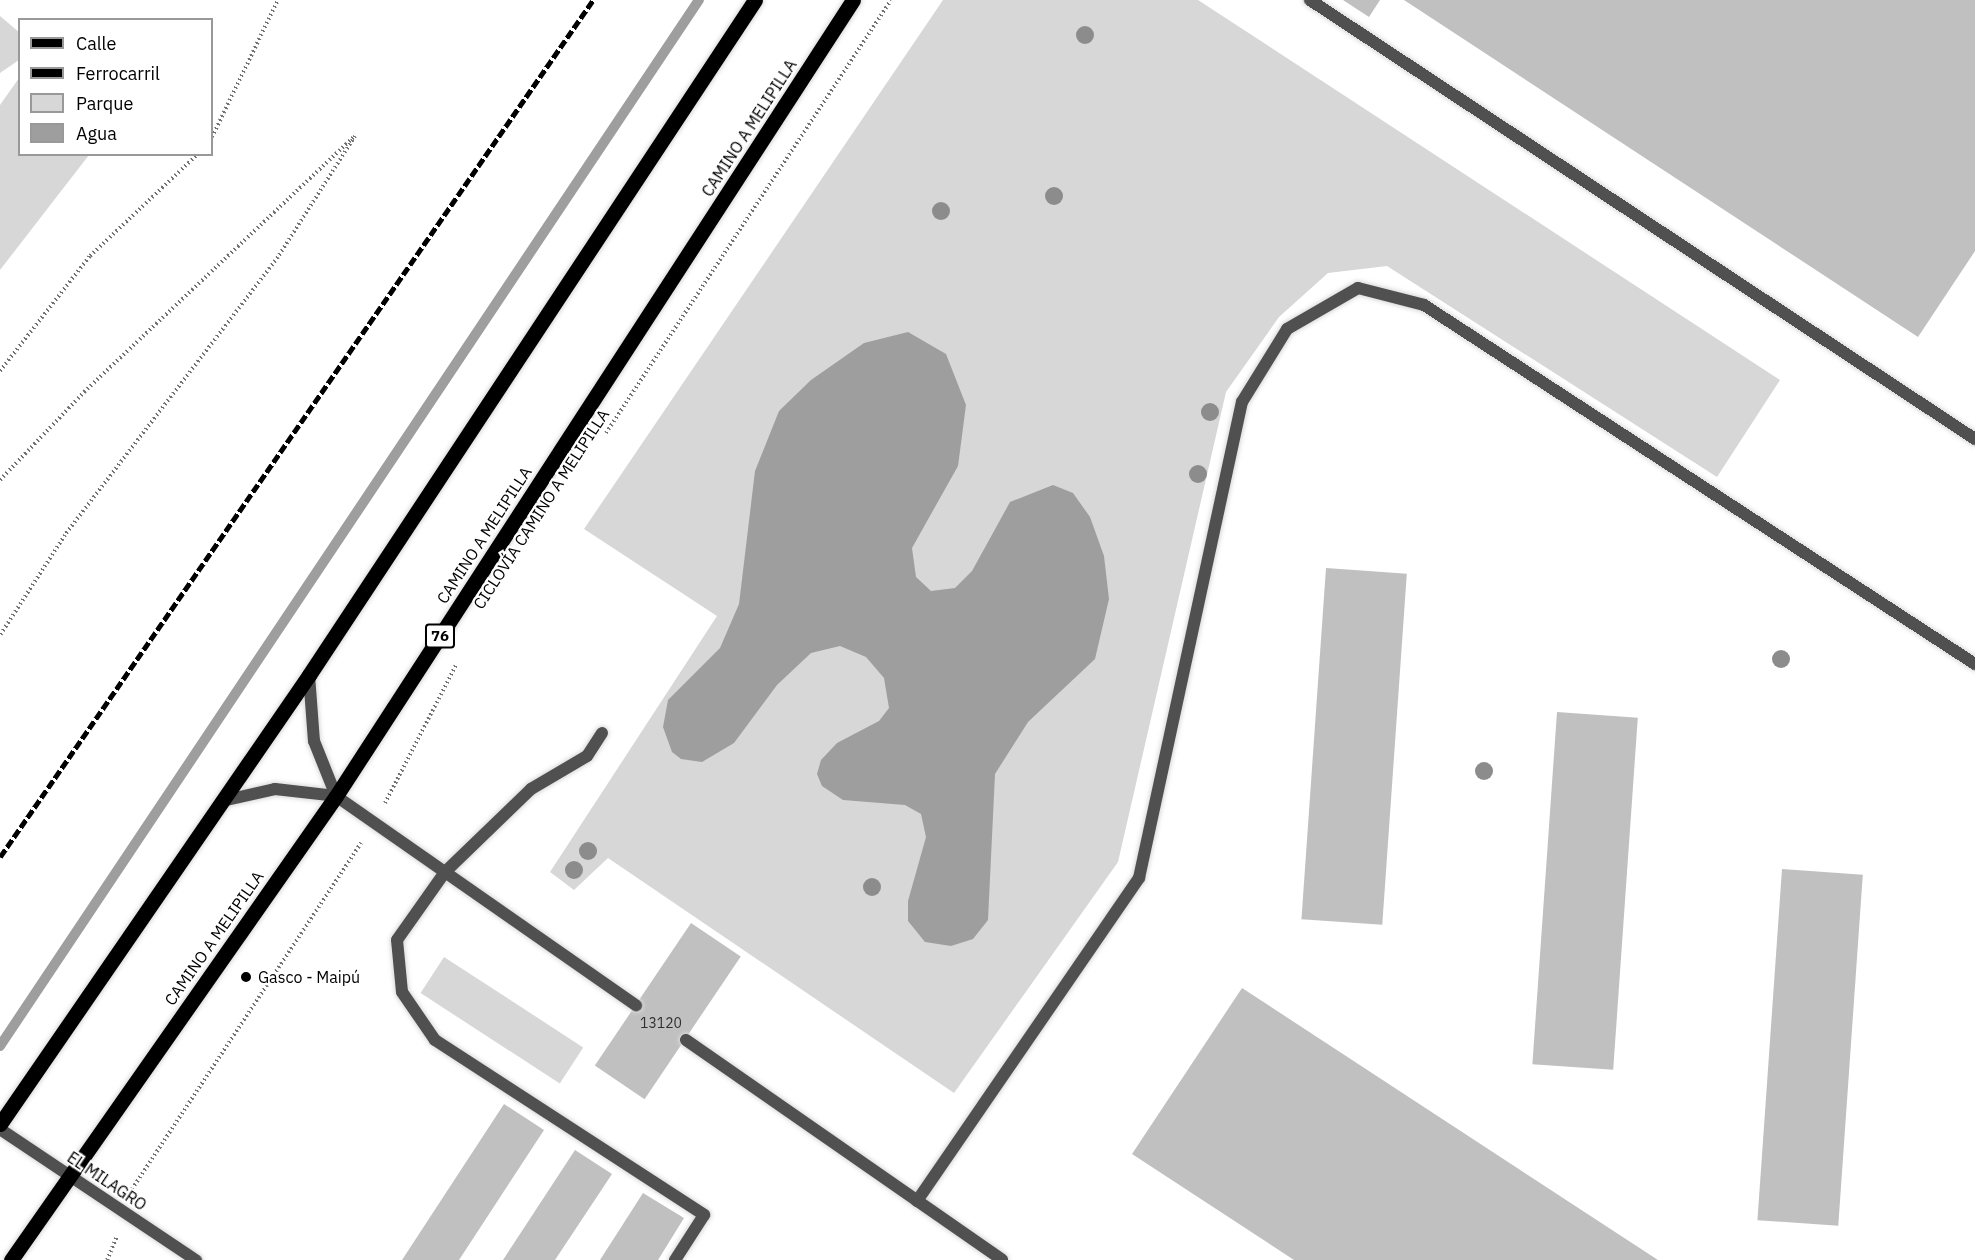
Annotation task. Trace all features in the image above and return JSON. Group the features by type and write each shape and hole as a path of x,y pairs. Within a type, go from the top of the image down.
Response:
{"main road":[{"path":"0,1124 309,675 755,0"},
{"name":"CAMINO A MELIPILLA","path":"11,1260 336,796 853,0"}],"street":[{"path":"1310,0 1975,439"},
{"path":"917,1201 1139,878 1242,402 1287,329 1359,288 1424,305 1975,664"},
{"path":"309,675 315,741 336,796"},
{"path":"602,733 586,756 531,789 445,872 397,940 402,992 435,1040 704,1215 675,1260"},
{"path":"222,801 275,789 336,796 636,1005"},
{"path":"686,1040 1002,1260"},
{"name":"EL MILAGRO","path":"0,1129 196,1260"}],"path":[{"path":"213,135 278,0"},
{"name":"CICLOVÍA CAMINO A MELIPILLA","path":"599,444 891,0"},
{"path":"0,480 84,392 355,136 278,257 71,527 0,635"},
{"path":"0,371 90,256 196,156"},
{"path":"107,1260 136,1178 374,824 462,652"}],"green space":[{"path":"943,0 1198,0 1780,380 1717,477 1387,266 1328,273 1279,317 1226,392 1118,862 954,1093 608,858 574,890 550,872 717,616 584,529"},
{"path":"0,16 18,31 18,61 0,73"},
{"path":"18,79 18,156 88,156 0,270 0,105"},
{"path":"444,957 583,1047 560,1083 421,993"}],"water":[{"path":"908,332 946,354 966,405 958,466 912,548 916,577 931,591 955,588 972,571 1010,502 1053,485 1073,493 1090,517 1104,556 1109,599 1095,659 1028,722 995,774 988,920 973,939 951,946 925,942 908,921 908,901 926,837 921,814 905,805 843,800 822,786 817,774 821,760 837,743 879,721 889,708 884,678 866,657 840,646 811,653 777,685 734,743 702,762 681,759 672,752 663,727 668,700 720,648 739,604 755,471 779,411 811,380 864,343"}],"building":[{"path":"1343,0 1380,0 1369,17"},
{"path":"1404,0 1975,0 1975,251 1918,337"},
{"path":"1326,568 1407,574 1382,925 1301,919"},
{"path":"1557,712 1638,718 1613,1070 1532,1064"},
{"path":"1782,869 1863,875 1838,1226 1757,1220"},
{"path":"691,923 741,957 645,1099 595,1066"},
{"path":"1242,988 1658,1260 1294,1260 1132,1154"},
{"path":"504,1104 544,1130 459,1260 402,1260"},
{"path":"575,1150 612,1174 555,1260 503,1260"},
{"path":"643,1193 684,1218 658,1260 600,1260"}],"waterway":[{"path":"0,1046 699,0"}],"railway":[{"path":"0,857 593,0"}],"place":[{"name":"Gasco - Maipú","path":"246,977"}]}
